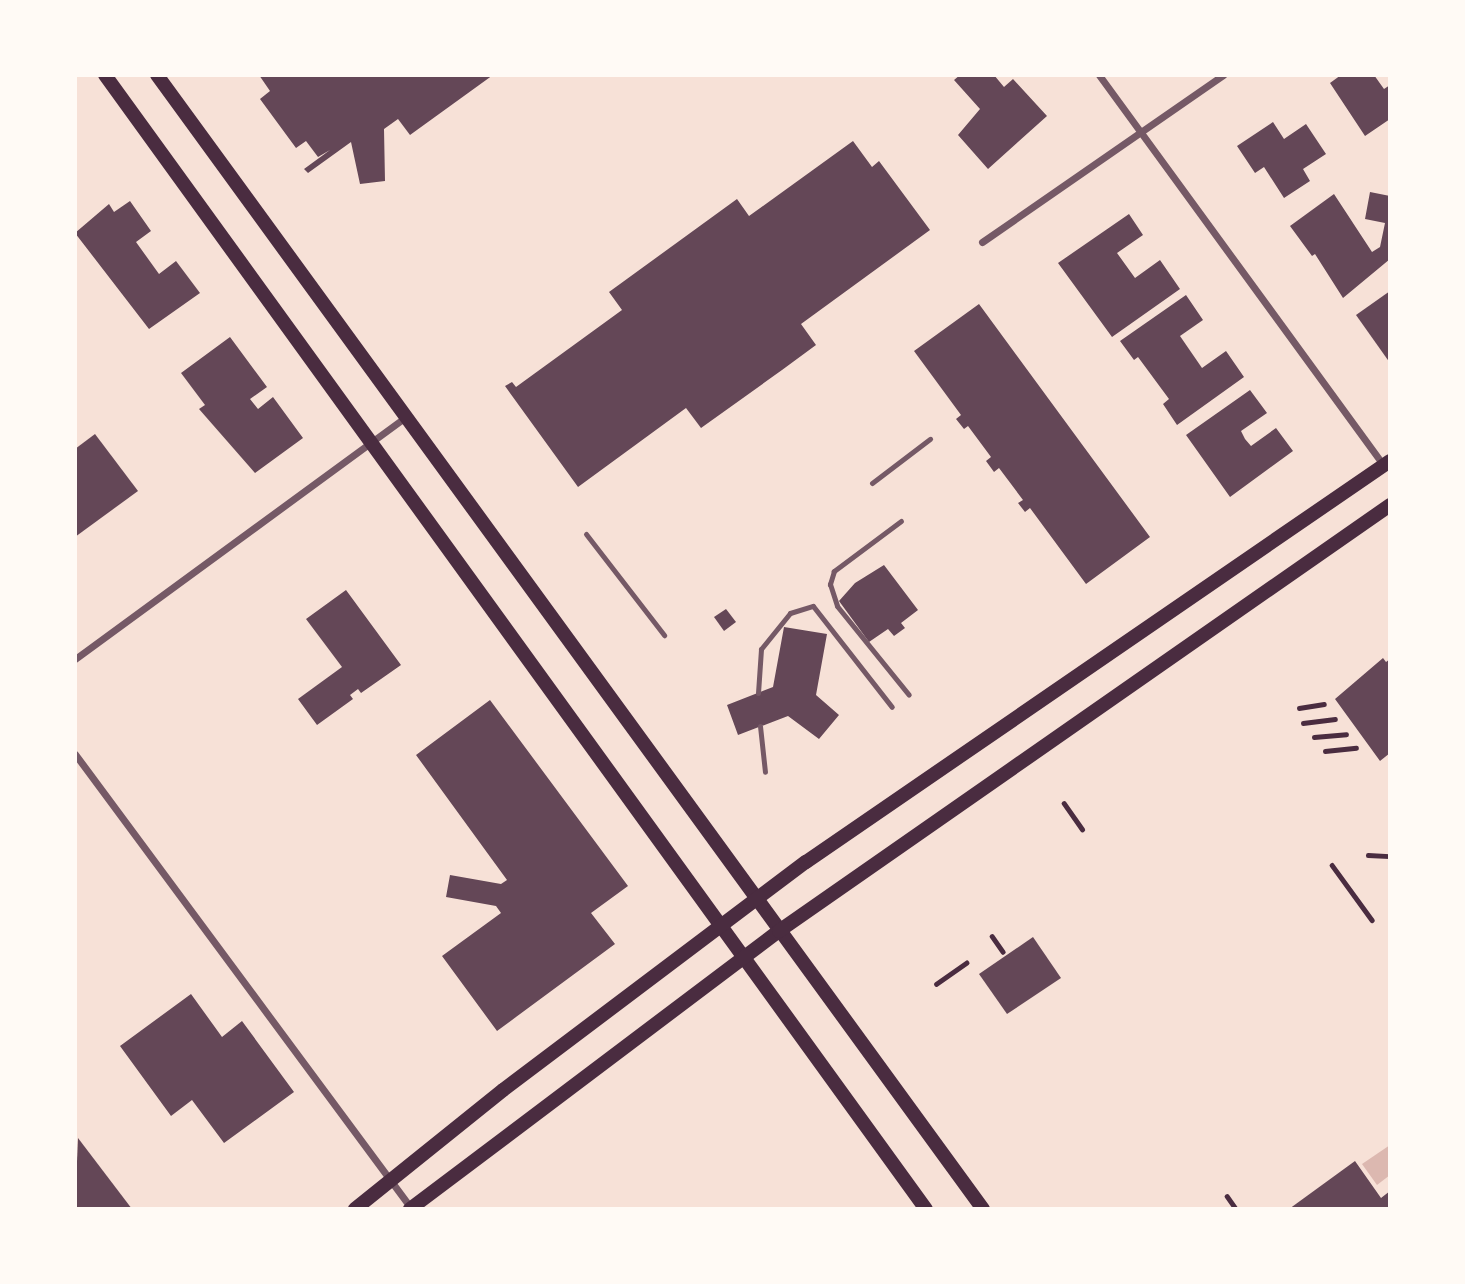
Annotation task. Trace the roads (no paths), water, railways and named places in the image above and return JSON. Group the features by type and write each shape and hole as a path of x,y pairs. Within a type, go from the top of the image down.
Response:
{"main road":[{"path":"105,75 926,1209"},
{"path":"157,75 404,418 983,1209"},
{"path":"355,1209 756,898 1387,463"},
{"path":"411,1208 779,931 1390,505"}],"street":[{"path":"1099,75 1387,463"},
{"path":"982,242 1223,75"},
{"path":"75,659 404,418"},
{"path":"75,754 411,1208"}],"lane":[{"path":"872,483 930,439"},
{"path":"901,521 834,572 830,584 837,606 909,695"},
{"path":"586,534 664,635"},
{"path":"758,693 761,649 790,613 813,606 892,707"},
{"path":"760,726 765,772"}]}
